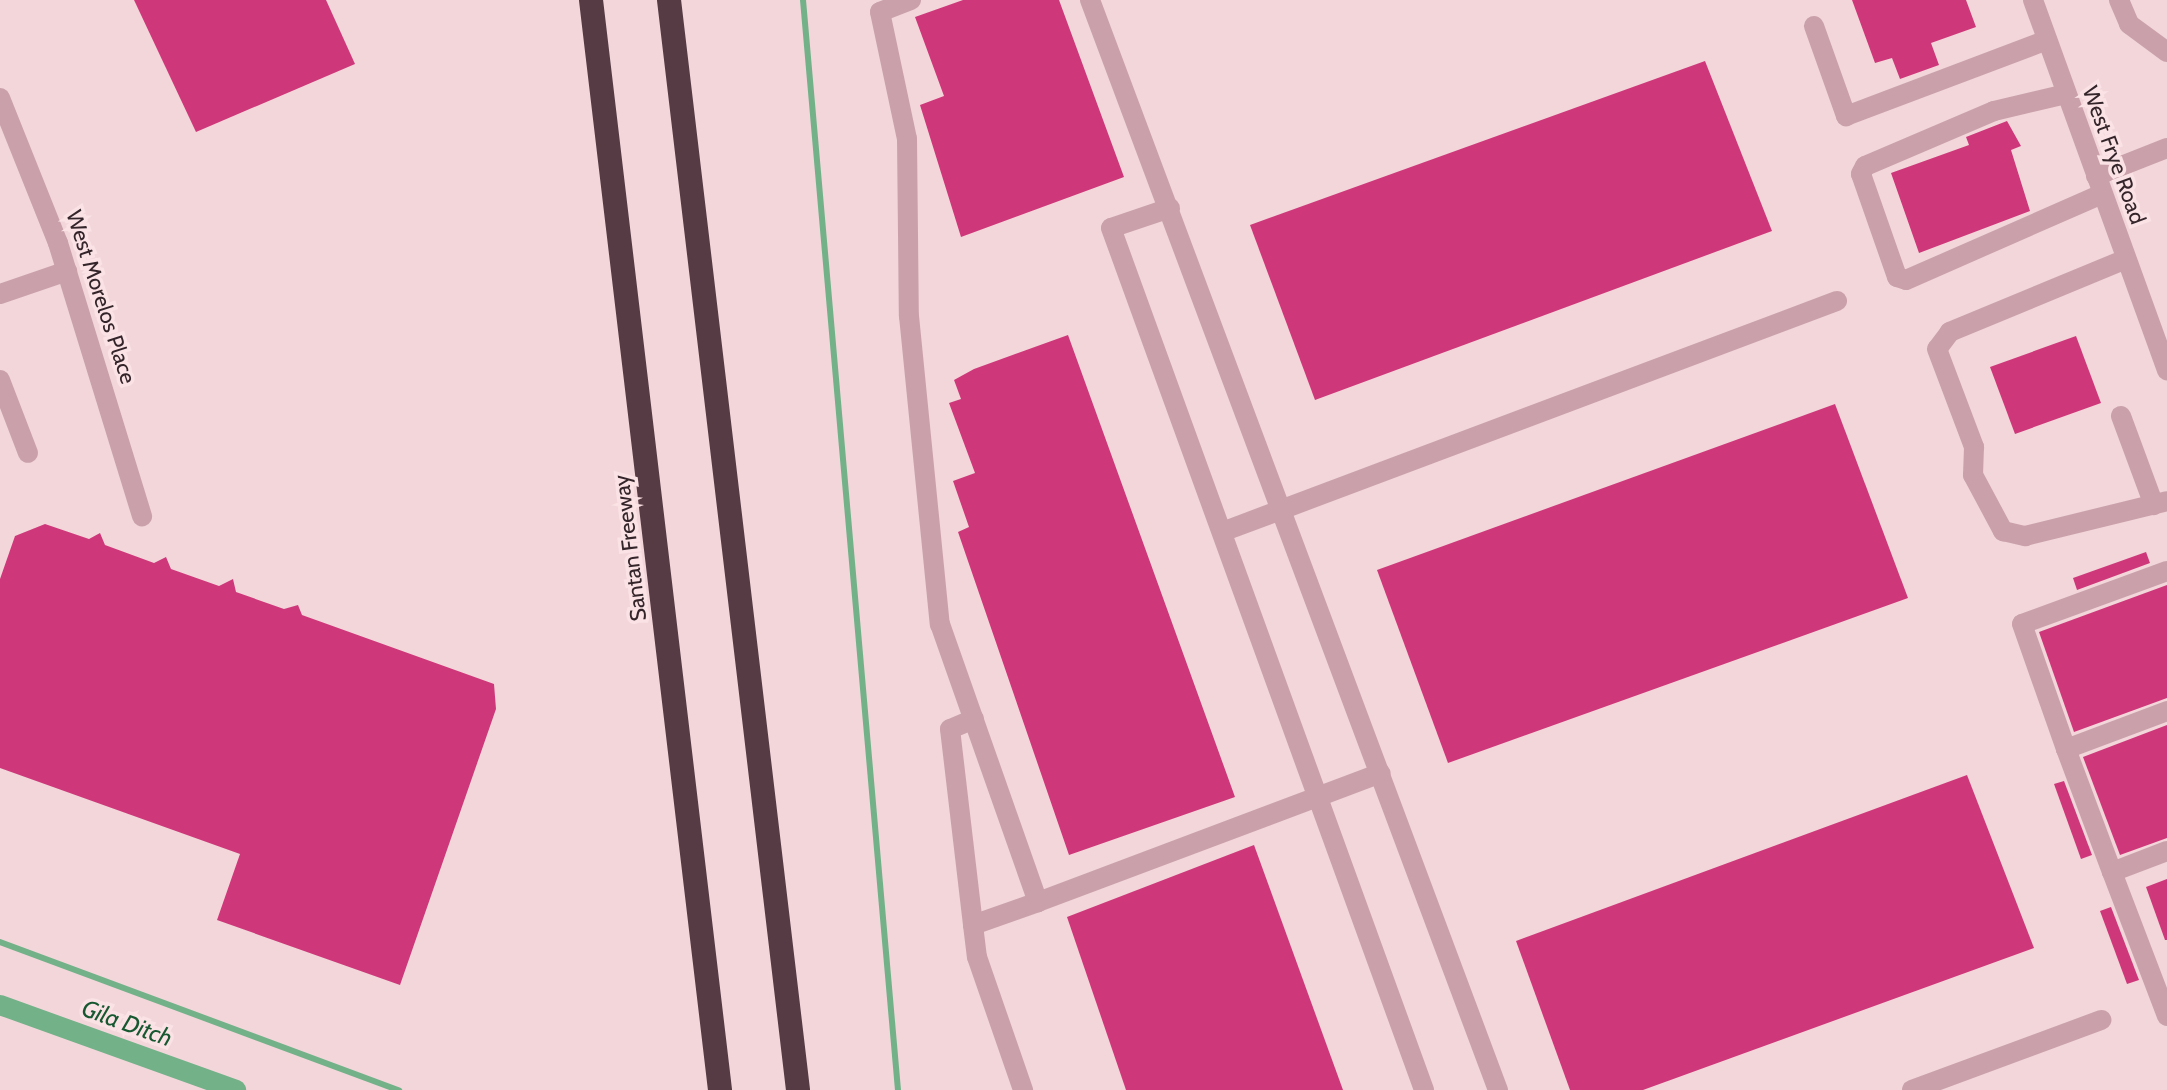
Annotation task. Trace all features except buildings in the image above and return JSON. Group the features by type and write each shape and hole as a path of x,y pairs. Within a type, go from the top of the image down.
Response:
{"highway":[{"name":"Santan Freeway","path":"591,0 720,1090"},
{"path":"669,0 798,1090"}],"street":[{"path":"911,0 880,12 907,139 909,316 940,624 1038,902"},
{"path":"1090,0 1285,510 1498,1090"},
{"name":"West Frye Road","path":"2033,0 2167,370"},
{"path":"2119,0 2129,24 2167,52"},
{"path":"1814,26 1846,116 1864,115 2047,40"},
{"path":"2066,94 1994,111 1865,166 1861,174 1897,277 1906,280 2167,148"},
{"name":"West Morelos Place","path":"0,98 67,271 142,516"},
{"path":"1170,208 1111,228 1424,1090"},
{"path":"2121,416 2160,503 2025,536 2003,531 1973,475 1974,447 1937,349 1950,332 2126,259"},
{"path":"0,294 67,271"},
{"path":"1222,532 1837,301"},
{"path":"0,380 28,453"},
{"path":"2167,571 2022,624 2167,1017"},
{"path":"2066,749 2167,711"},
{"path":"974,719 950,729 977,957 1023,1090"},
{"path":"973,925 1381,773"},
{"path":"2112,872 2167,851"},
{"path":"1912,1090 2101,1020"}],"waterway":[{"path":"803,0 898,1090"},
{"path":"0,942 399,1090"},
{"name":"Gila Ditch","path":"0,1005 236,1090"}]}
